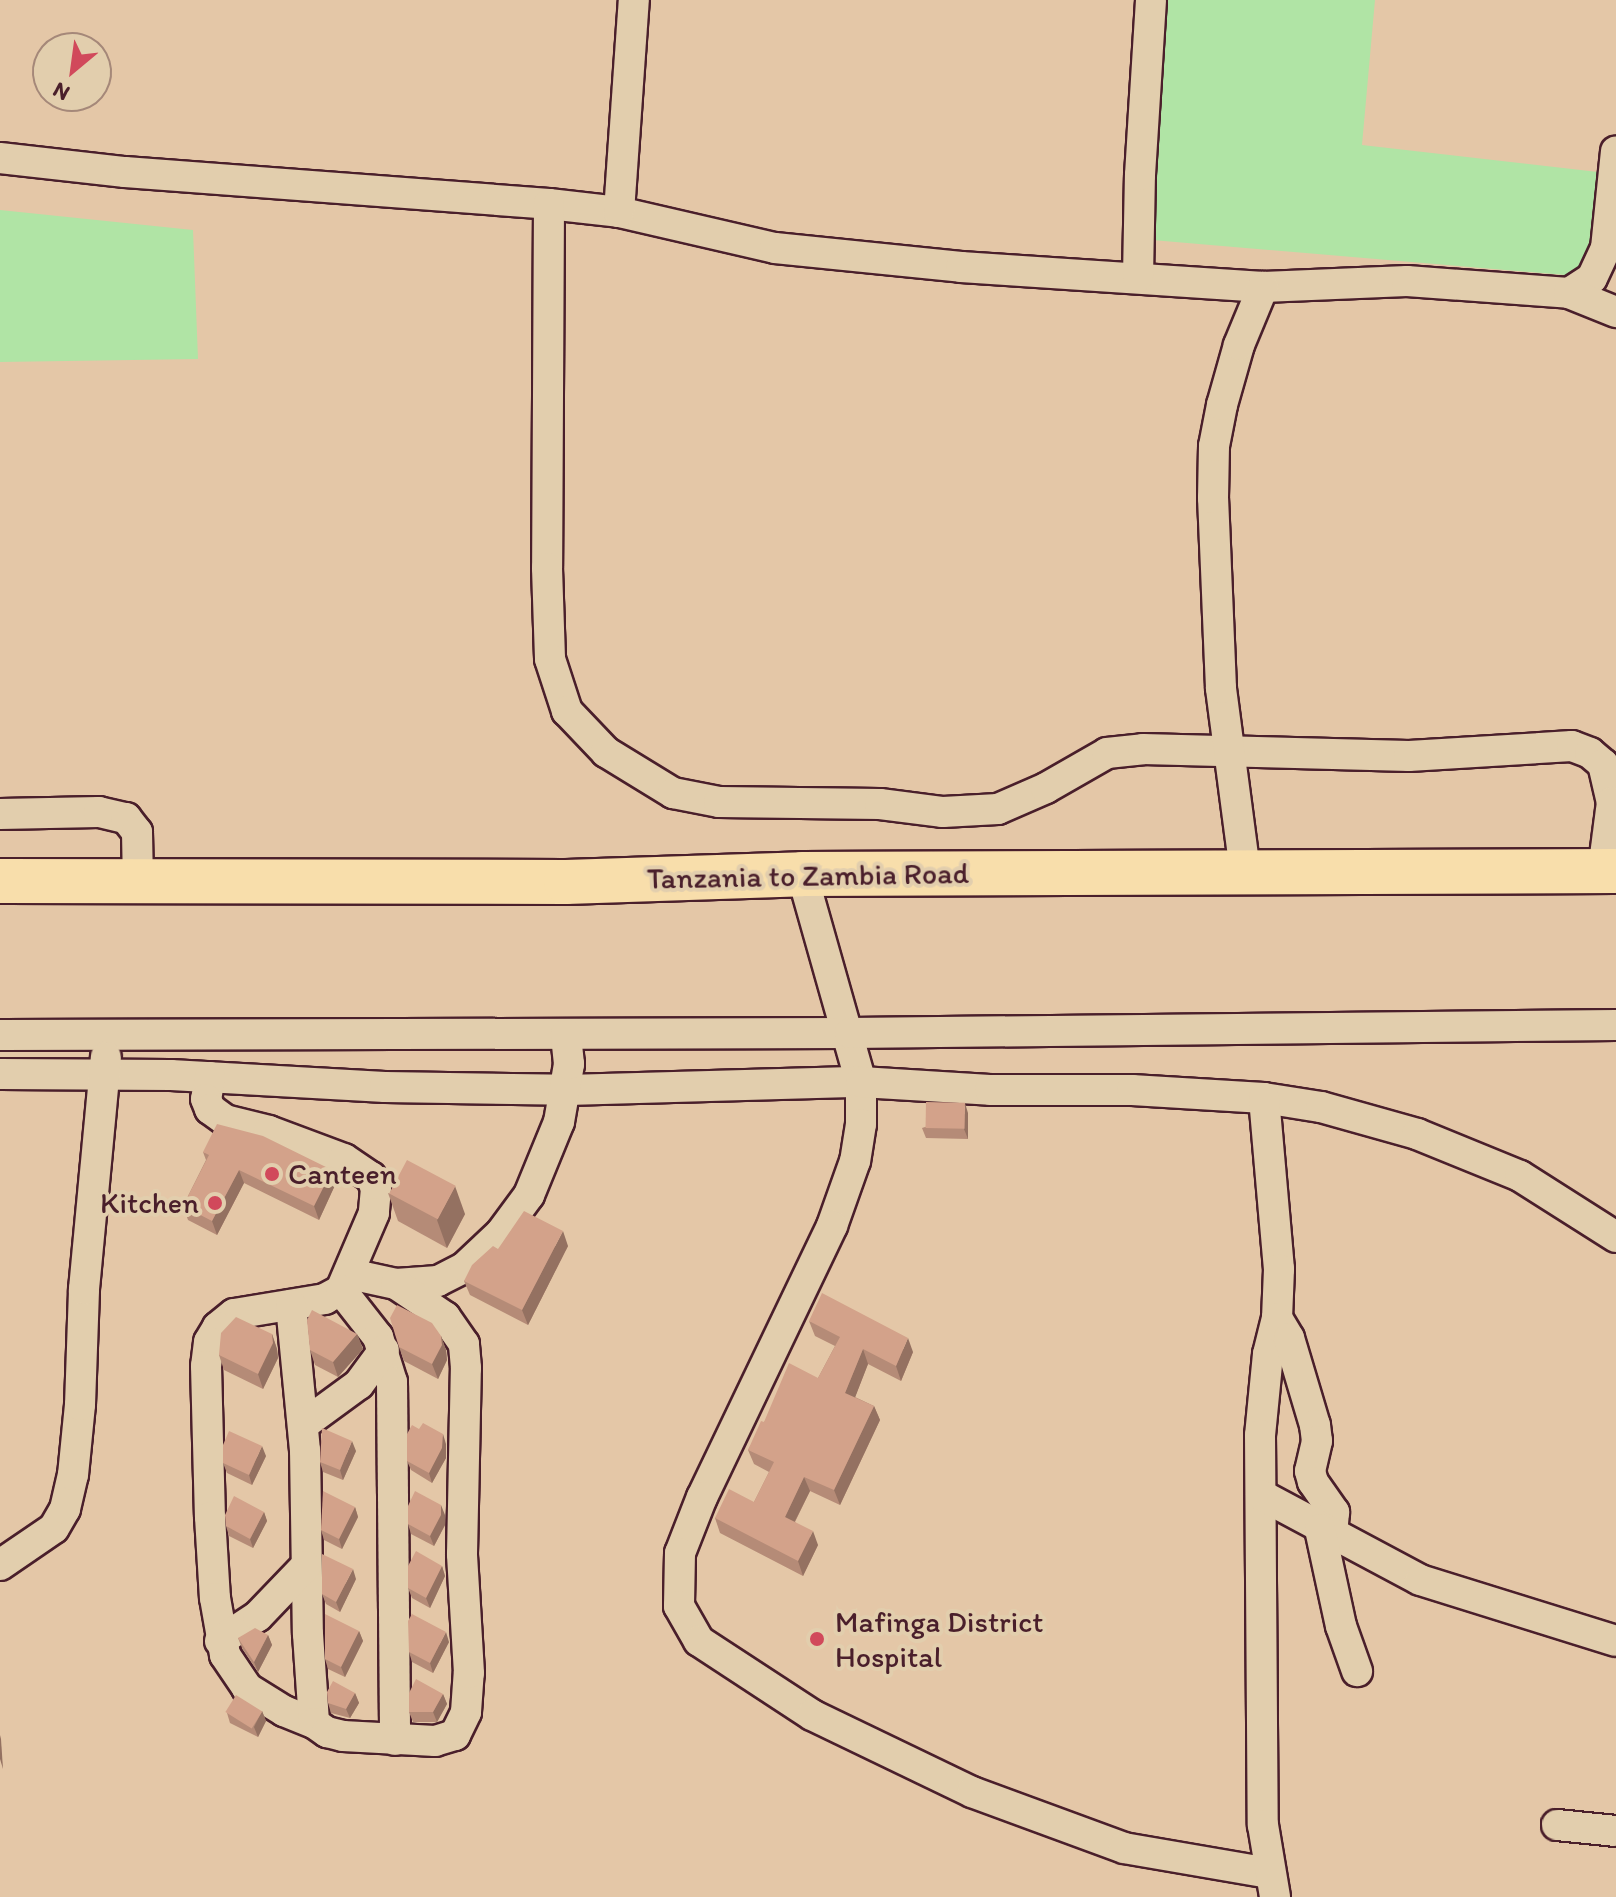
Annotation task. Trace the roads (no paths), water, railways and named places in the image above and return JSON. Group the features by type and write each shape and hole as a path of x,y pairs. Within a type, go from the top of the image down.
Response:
{"highway":[{"name":"Tanzania to Zambia Road","path":"0,881 566,882 802,874 1610,871"}],"street":[{"path":"619,212 634,0"},
{"path":"1138,277 1140,175 1151,0"},
{"path":"1569,293 1592,278 1606,248 1616,152"},
{"path":"0,158 125,172 619,212 775,248 827,255 1263,287 1407,281 1569,293 1616,312"},
{"path":"549,204 547,568 550,659 567,711 606,752 673,793 719,802 880,804 943,812 998,809 1046,788 1107,753 1143,749 1227,754 1409,756 1572,746 1590,753 1603,764 1612,802 1610,871"},
{"path":"1245,871 1227,754 1214,593 1214,446 1239,345 1263,287"},
{"path":"0,814 99,812 126,818 137,832 138,882"},
{"path":"802,874 850,1033 861,1082 861,1124 855,1161 832,1226 702,1497 680,1553 679,1606 699,1641 753,1678 812,1715 972,1792 1124,1848 1272,1885 1263,1825 1260,1435 1268,1354 1277,1318 1279,1269 1264,1098"},
{"path":"0,1035 850,1033 1616,1025"},
{"path":"345,1282 396,1284 438,1281 465,1267 501,1233 529,1195 559,1122 567,1090 566,1034"},
{"path":"0,1565 54,1528 65,1509 73,1475 80,1405 84,1289 107,1036"},
{"path":"0,1074 210,1077 385,1087 567,1090 861,1082 990,1090 1132,1090 1264,1098 1321,1107 1417,1134 1520,1176 1616,1237"},
{"path":"210,1077 206,1099 210,1109 225,1120 269,1131 344,1159 371,1177 376,1188 374,1213 345,1282 325,1299 260,1307 234,1314 218,1327 209,1342 205,1428 220,1641 230,1666 247,1688 327,1732 343,1736 435,1741 455,1735 466,1712 469,1673 462,1554 464,1344 445,1317 396,1284"},
{"path":"345,1282 378,1337 392,1382 395,1740"},
{"path":"291,1305 303,1425 314,1723"},
{"path":"1277,1318 1289,1338 1315,1425 1317,1441 1310,1471 1313,1482 1334,1512 1326,1532 1341,1626 1357,1671"},
{"path":"303,1425 359,1384 384,1350"},
{"path":"1261,1495 1420,1580 1616,1641"},
{"path":"220,1641 258,1616 306,1566"},
{"path":"1557,1825 1616,1831"}],"place":[{"name":"Canteen","path":"272,1174"},
{"name":"Kitchen","path":"215,1203"},
{"name":"Mafinga District Hospital","path":"817,1639"}]}
